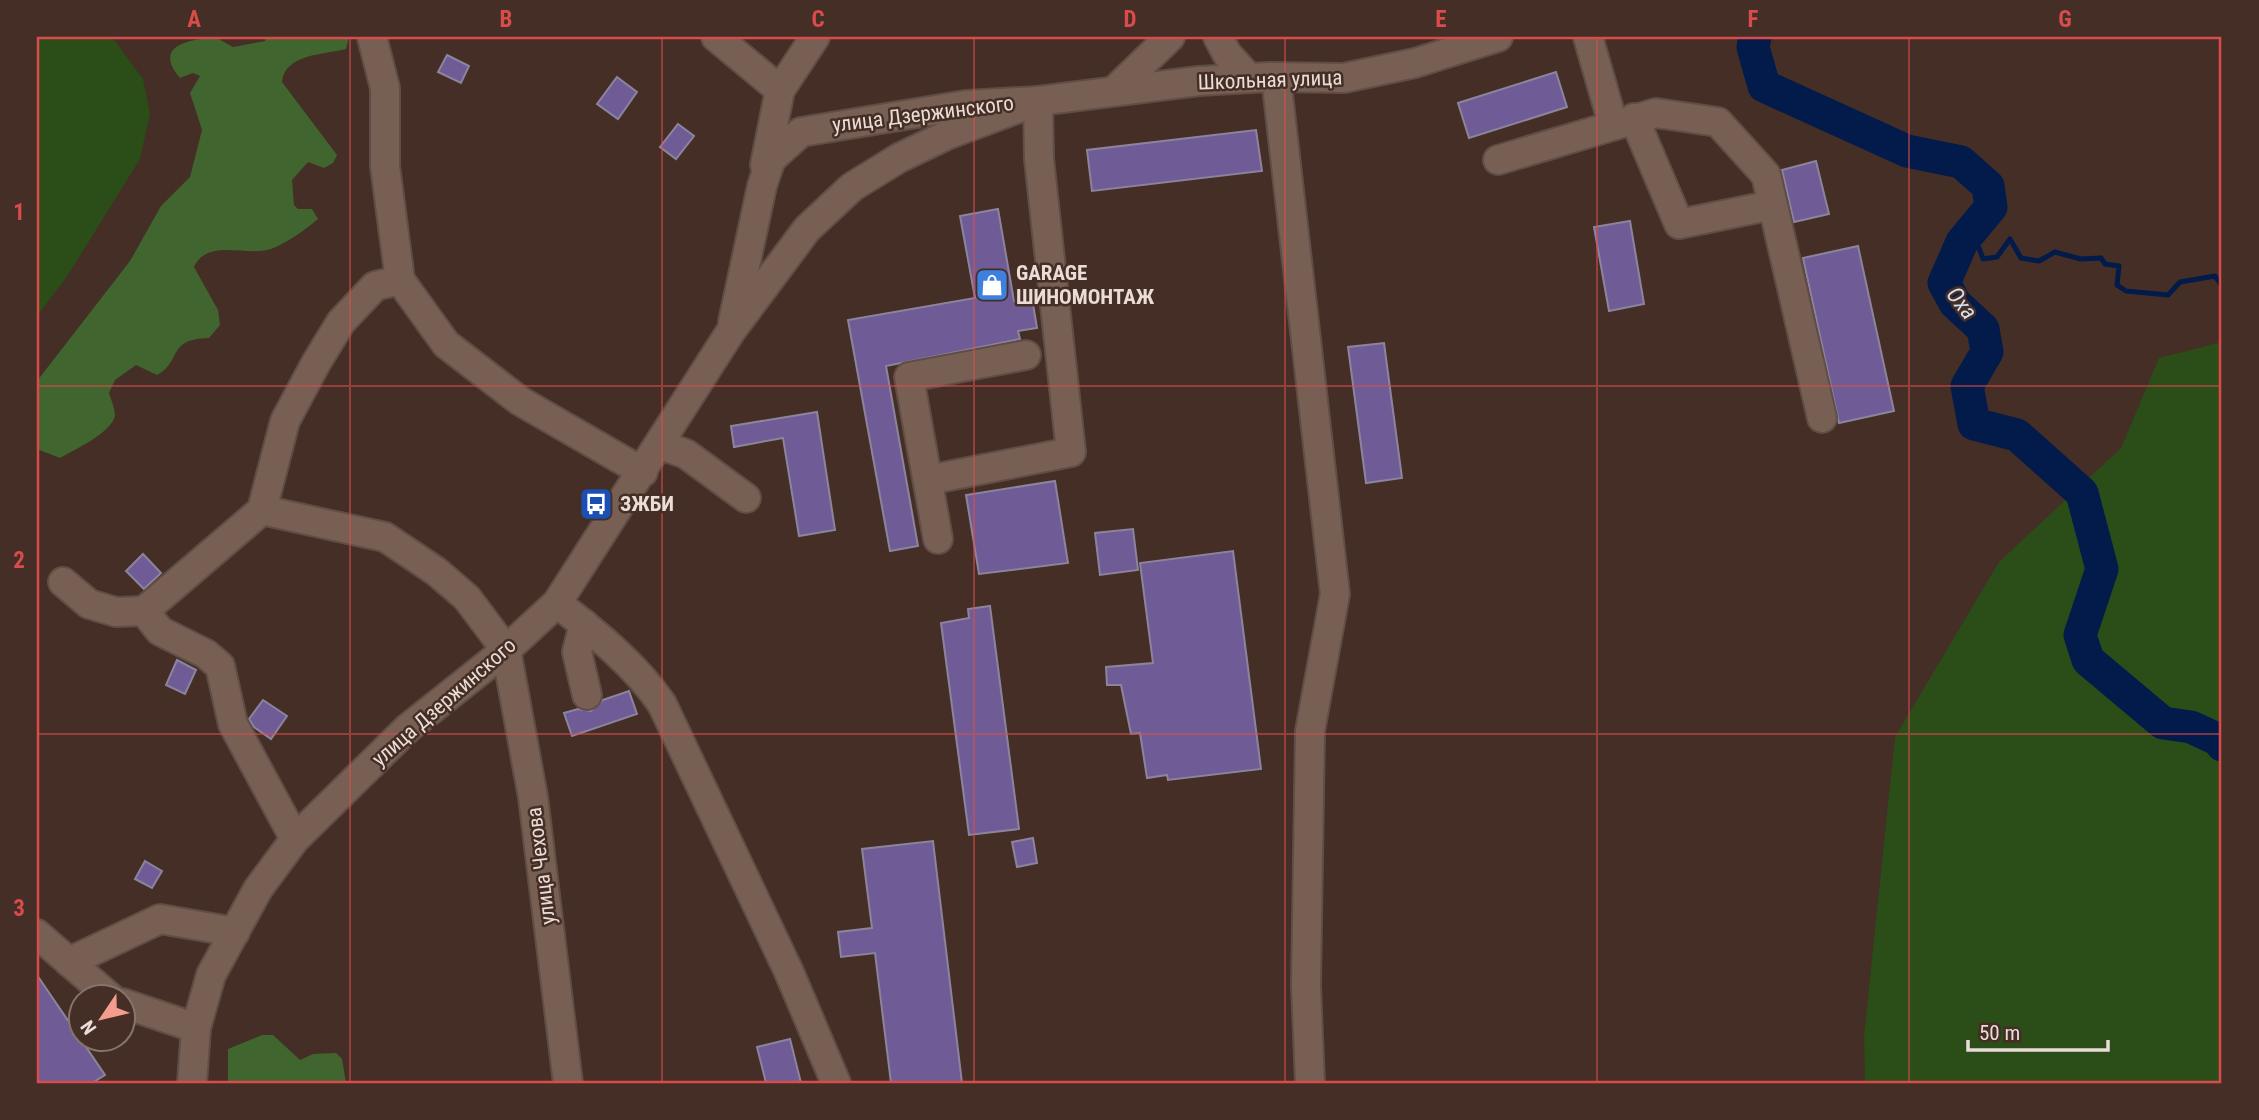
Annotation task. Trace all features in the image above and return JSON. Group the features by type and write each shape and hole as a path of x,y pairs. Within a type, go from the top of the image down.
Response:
{"street":[{"path":"372,37 385,88 385,166 400,280 446,344 520,401 643,472"},
{"path":"716,37 780,90"},
{"path":"762,186 780,90 815,37"},
{"path":"1115,90 1170,37"},
{"path":"1218,37 1227,54 1263,77 1335,594 1310,731 1306,986 1310,1083"},
{"name":"Школьная улица","path":"1038,101 1115,90 1263,77 1344,78 1415,63 1498,37"},
{"path":"1588,37 1623,121 1679,225 1773,205"},
{"path":"928,480 1071,452 1039,159 1038,101"},
{"name":"улица Дзержинского","path":"731,331 762,186 771,159 801,132 966,104 1038,101"},
{"name":"улица Дзержинского","path":"192,1083 196,1028 211,975 258,889 295,839 408,728 506,650 557,603 661,445 731,331 807,229 852,187 899,158 949,134 1038,101"},
{"path":"1498,160 1656,113 1718,122 1766,175 1822,418"},
{"path":"63,582 89,604 116,612 144,611 262,510 285,421 316,363 341,322 375,286 400,280"},
{"path":"938,539 909,377 1026,355"},
{"path":"661,445 686,454 746,498"},
{"path":"262,510 385,537 436,572 467,598 506,650"},
{"path":"557,603 584,624 651,687 662,704 789,972 836,1083"},
{"path":"144,611 160,631 206,654 220,666 233,724 295,839"},
{"path":"584,624 577,652 587,695"},
{"name":"улица Чехова","path":"506,650 533,797 568,1083"},
{"path":"69,962 160,919 235,932"},
{"path":"37,934 95,984"},
{"path":"136,1008 196,1028"}],"green space":[{"path":"37,37 112,37 143,79 150,114 140,159 68,275 37,316"},
{"path":"215,37 233,47 265,41 266,37 349,37 346,49 297,61 285,73 282,82 337,155 333,163 324,168 308,162 292,180 294,205 298,209 312,209 318,219 296,236 271,249 218,251 200,258 194,267 218,310 220,325 209,338 186,342 157,375 136,365 115,380 109,393 115,413 113,421 92,440 60,458 37,449 37,381 130,261 161,206 190,177 202,130 190,93 200,76 193,73 180,78 172,67 172,51 195,40"},
{"path":"2222,342 2222,1083 1865,1083 1864,1036 1895,737 1999,562 2121,448 2159,358"},
{"path":"262,1035 273,1035 300,1060 313,1054 336,1053 342,1059 346,1083 228,1083 228,1049"}],"building":[{"path":"447,55 469,66 461,83 438,72"},
{"path":"1556,72 1567,107 1469,138 1458,103"},
{"path":"617,77 637,92 618,119 597,104"},
{"path":"678,124 694,136 676,159 660,147"},
{"path":"1256,130 1262,171 1092,191 1087,150"},
{"path":"1816,161 1829,214 1794,222 1782,170"},
{"path":"998,209 1014,301 1032,298 1037,328 1018,331 1020,339 886,366 918,546 890,551 848,320 975,298 960,216"},
{"path":"1630,221 1644,304 1609,311 1594,227"},
{"path":"1858,246 1894,411 1839,423 1803,258"},
{"path":"1384,343 1402,478 1366,483 1348,347"},
{"path":"817,412 835,530 799,536 783,438 734,447 731,426"},
{"path":"1055,481 1068,563 979,574 966,495"},
{"path":"1133,529 1138,570 1100,575 1095,533"},
{"path":"1233,551 1261,769 1168,780 1167,775 1147,778 1140,733 1131,734 1121,685 1107,685 1106,667 1153,663 1140,563"},
{"path":"143,554 161,573 144,589 126,571"},
{"path":"990,606 1019,829 969,835 941,623 969,618 968,609"},
{"path":"177,660 196,670 185,694 166,685"},
{"path":"629,691 637,714 572,736 564,713 578,709 591,711 603,700"},
{"path":"263,700 287,716 271,739 254,727 249,719"},
{"path":"1033,838 1037,863 1017,867 1012,842"},
{"path":"933,841 962,1083 891,1083 875,953 841,957 838,932 872,928 862,849"},
{"path":"145,861 162,871 152,888 135,879"},
{"path":"37,975 66,1018 66,1054 91,1054 105,1075 92,1083 37,1083"},
{"path":"790,1039 801,1083 766,1083 757,1047"}],"waterway":[{"name":"Оха","path":"1755,37 1753,47 1764,86 1907,151 1961,162 1988,186 1991,207 1962,242 1944,283 1955,303 1983,329 1987,352 1967,386 1974,424 2017,435 2082,493 2102,569 2080,635 2088,660 2163,723 2191,727 2219,740 2222,745"},
{"path":"1962,242 1979,248 1983,259 1997,257 2010,239 2021,258 2039,261 2055,252 2081,259 2101,258 2105,264 2119,266 2117,285 2126,291 2168,295 2180,282 2215,276 2222,286"}],"place":[{"name":"GARAGE ШИНОМОНТАЖ","path":"992,285"},
{"name":"ЗЖБИ","path":"596,504"}]}
